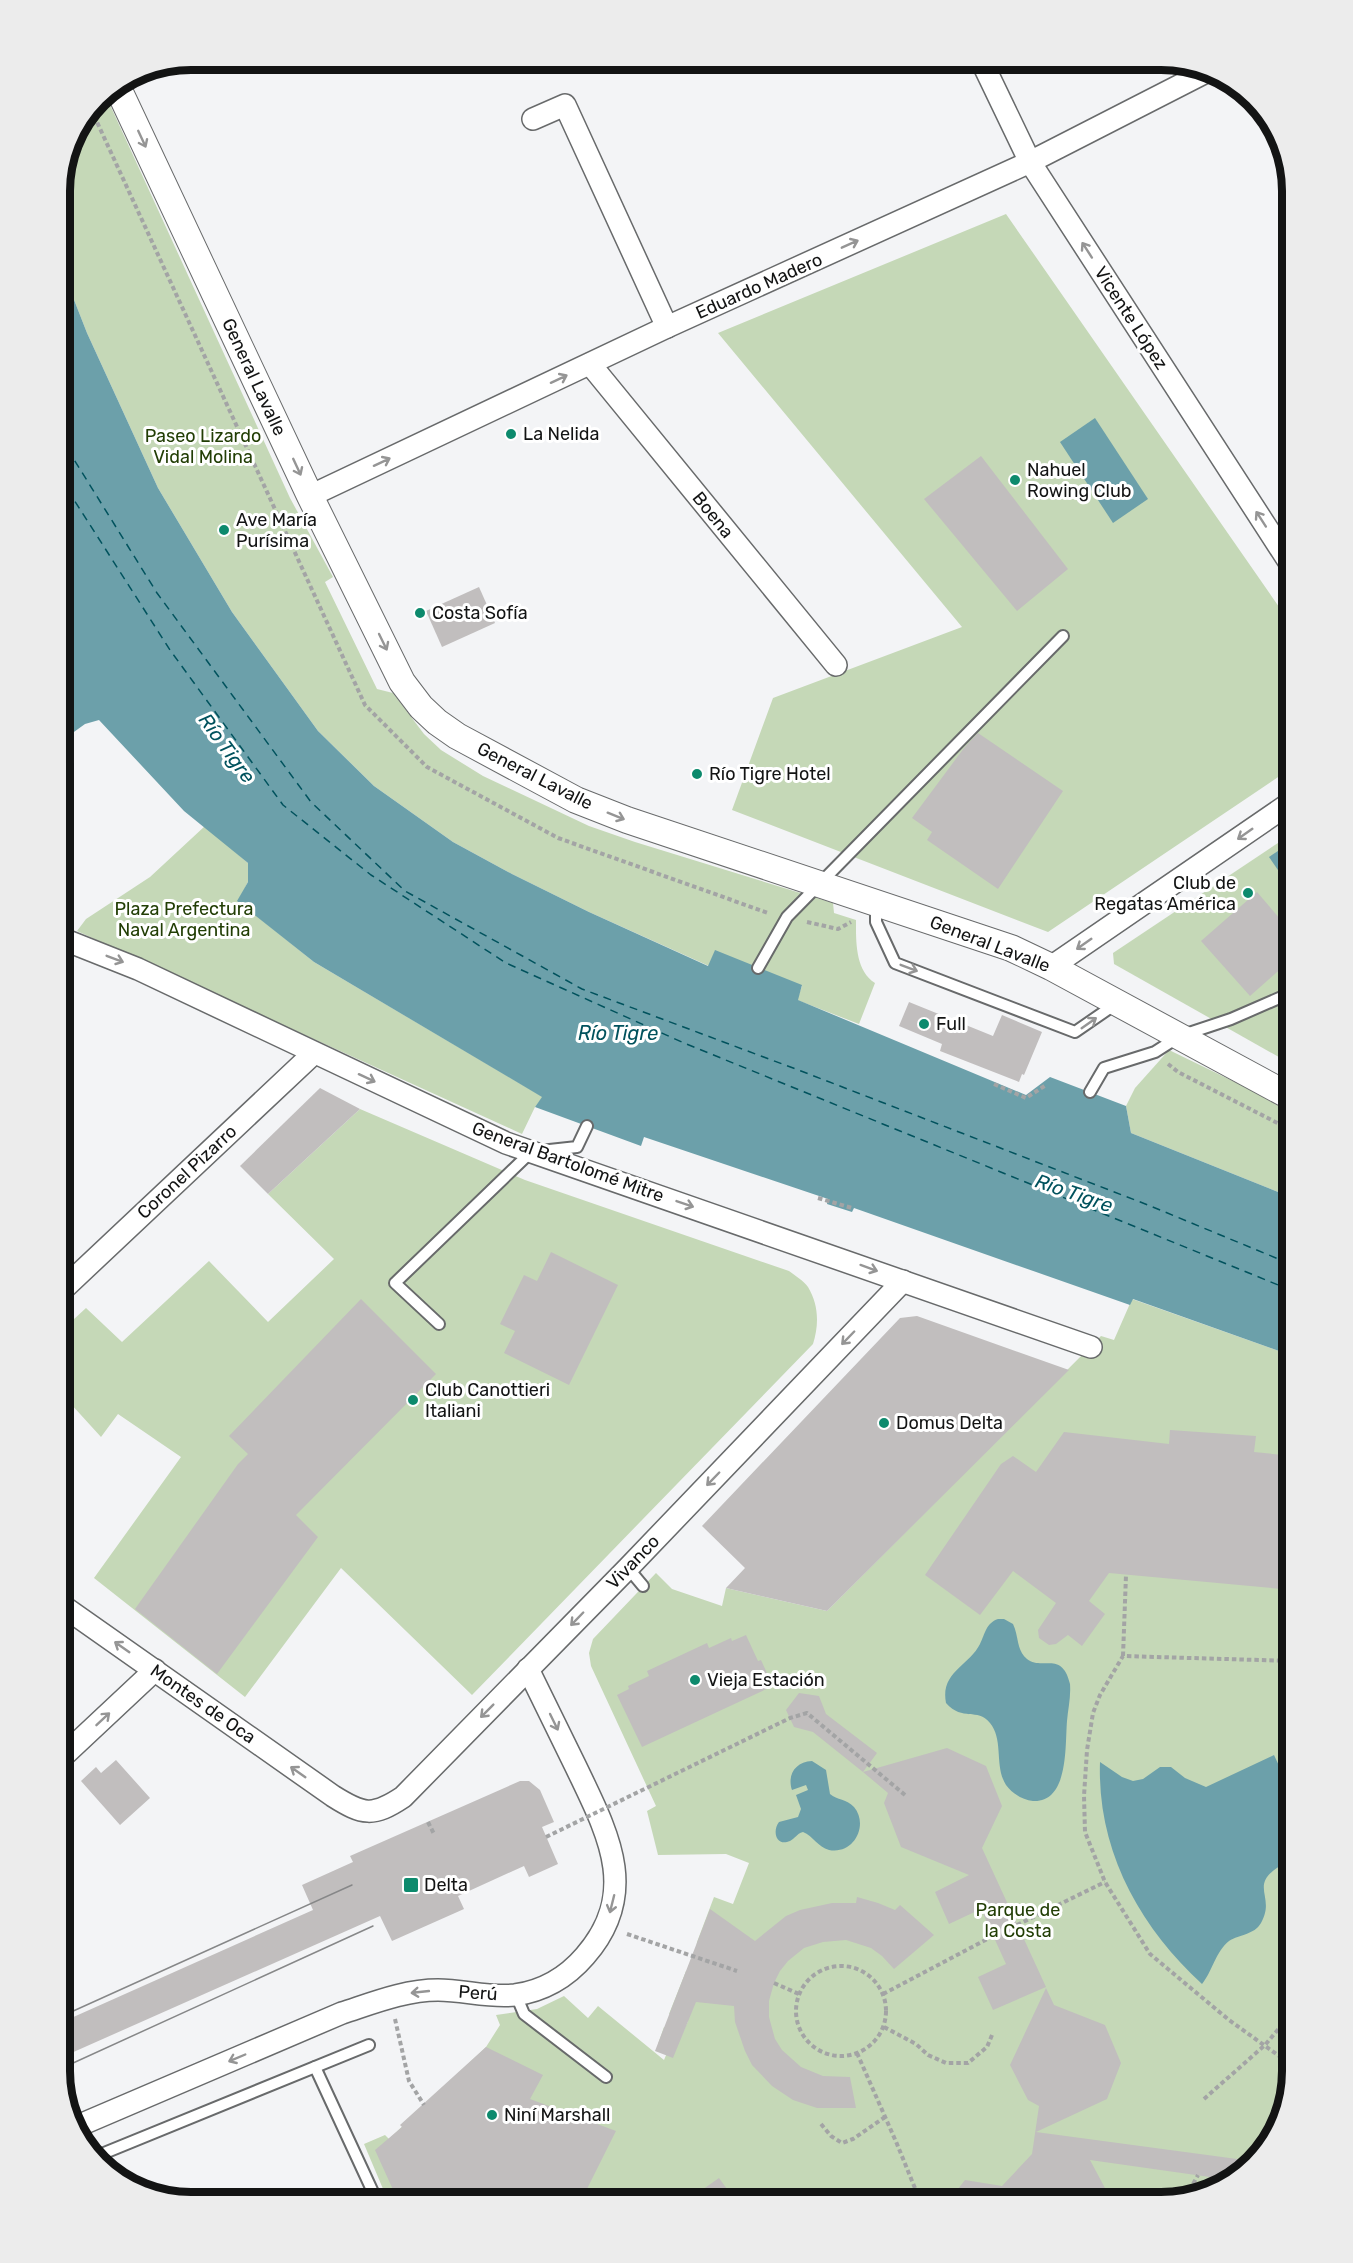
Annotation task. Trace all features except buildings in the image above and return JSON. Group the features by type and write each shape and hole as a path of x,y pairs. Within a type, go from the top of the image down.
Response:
{"street":[{"name":"Vicente López","path":"986,71 1030,162 1282,551"},
{"name":"Eduardo Madero","path":"310,496 667,327 1030,162 1198,76"},
{"name":"General Lavalle","path":"121,94 310,496 402,682 436,722 457,736 576,800 627,820 820,885 876,912 1011,948 1119,1003 1282,1092"},
{"path":"532,119 565,105 667,327"},
{"name":"Boena","path":"590,364 836,665"},
{"path":"1051,967 1282,809"},
{"name":"General Bartolomé Mitre","path":"71,942 138,969 487,1134 531,1152 1091,1347"},
{"name":"Coronel Pizarro","path":"70,1282 314,1053"},
{"name":"Vivanco","path":"347,1805 359,1811 368,1812 379,1810 403,1797 628,1568 903,1281"},
{"name":"Montes de Oca","path":"70,1611 347,1805"},
{"name":"Perú","path":"83,2124 342,2013 416,1991 440,1990 494,1996 516,1995 538,1989 567,1974 590,1951 604,1926 614,1895 615,1866 611,1846 591,1799 528,1669"},
{"path":"70,1749 155,1670"}],"lane":[{"path":"759,968 787,917 1063,636"},
{"path":"876,912 895,963 1075,1032 1119,1003"},
{"path":"1090,1092 1104,1068 1155,1052 1180,1036 1231,1019 1282,997"},
{"path":"439,1324 395,1283 531,1152 577,1147 587,1126"},
{"path":"628,1568 643,1586"},
{"path":"516,1995 524,2014 606,2077"},
{"path":"103,2153 369,2045"},
{"path":"315,2067 373,2192"}],"path":[{"path":"95,119 365,705 427,767 558,838 768,913 838,929 862,916 876,912"},
{"path":"1155,1052 1178,1072 1282,1125"},
{"path":"994,1084 1026,1098 1046,1085"},
{"path":"819,1198 852,1208"},
{"path":"1126,1575 1123,1656 1100,1695 1093,1713 1087,1750 1083,1796 1085,1832 1105,1882 1150,1954 1229,2020 1282,2058"},
{"path":"1123,1656 1282,1661"},
{"path":"546,1837 790,1718 807,1713 905,1795"},
{"path":"428,1822 434,1834"},
{"path":"1017,1924 1105,1882"},
{"path":"604,1926 737,1971"},
{"path":"884,1994 993,1936"},
{"path":"839,1965 852,1966 864,1971 874,1979 884,1994 887,2014 884,2027 878,2038 857,2053 844,2056 831,2055 809,2043 801,2032 796,2007 799,1994 805,1983 826,1968 839,1965"},
{"path":"774,1983 799,1994"},
{"path":"391,1998 409,2081 424,2104"},
{"path":"1204,2098 1265,2045 1282,2025"},
{"path":"884,2027 916,2044 928,2055 946,2063 968,2063 987,2047 992,2035"},
{"path":"857,2053 916,2192"},
{"path":"821,2124 831,2136 842,2143 853,2139 885,2117"},
{"path":"1191,2188 1198,2175"}],"green space":[{"name":"Paseo Lizardo Vidal Molina","path":"109,103 290,498 333,577 325,582 377,689 393,693 424,734 441,750 483,776 589,826 833,903 834,913 856,920 860,963 868,977 875,983 859,1024 797,1000 802,986 715,951 709,966 589,912 453,842 374,786 318,731 232,612 158,488 87,333 71,292 71,184 75,160 83,138 91,124"},
{"name":"Nahuel Rowing Club","path":"1006,214 1282,611 1282,774 1048,932 732,810 773,698 962,627 718,333"},
{"name":"Plaza Prefectura Naval Argentina","path":"205,826 248,863 248,882 238,901 314,962 543,1097 535,1107 522,1134 77,931 86,919 150,877"},
{"name":"Club de Regatas América","path":"1282,840 1282,1059 1114,964 1113,953"},
{"path":"1169,1050 1282,1108 1282,1194 1131,1133 1126,1106 1135,1088"},
{"name":"Club Canottieri Italiani","path":"360,1109 525,1180 789,1271 808,1287 812,1294 817,1315 815,1337 813,1344 472,1695 341,1568 245,1697 94,1578 181,1457 118,1414 101,1437 70,1403 70,1322 86,1308 122,1342 209,1261 268,1322 334,1259 268,1194"},
{"name":"Parque de la Costa","path":"1132,1299 1282,1352 1282,2071 1278,2103 1273,2118 1262,2139 1252,2151 1229,2172 1215,2180 1193,2188 1161,2192 384,2192 364,2144 385,2135 389,2139 486,2047 500,2025 496,2015 537,2009 564,1996 588,2018 598,2006 664,2060 669,2048 658,2044 664,2027 682,2034 688,2021 669,2014 686,1971 694,1974 697,1942 714,1897 733,1904 749,1863 726,1854 658,1855 647,1811 656,1806 591,1666 589,1653 593,1639 656,1573 672,1589 722,1606 726,1588 827,1611 1101,1336 1114,1340"}],"water":[{"name":"Río Tigre","path":"71,292 87,333 158,488 232,612 318,731 374,786 453,842 512,874 708,966 715,950 802,985 798,1000 1026,1095 1050,1077 1126,1106 1131,1133 1282,1194 1282,1352 1133,1299 1130,1305 854,1208 852,1212 827,1204 828,1199 644,1137 641,1146 535,1107 542,1097 314,962 237,901 248,882 248,863 184,811 99,720 85,724 71,734"},
{"path":"1095,418 1148,499 1113,523 1060,442"},
{"path":"1282,848 1282,876 1269,857"},
{"path":"998,1619 1004,1619 1013,1624 1019,1647 1027,1659 1039,1663 1057,1664 1062,1667 1070,1684 1063,1771 1053,1793 1045,1799 1033,1801 1021,1798 1011,1791 1002,1778 997,1737 990,1723 980,1716 958,1712 946,1703 945,1692 951,1677 975,1652 988,1626"},
{"path":"1274,1755 1282,1772 1282,1865 1268,1875 1265,1882 1266,1904 1261,1923 1255,1930 1225,1945 1202,1984 1159,1937 1126,1884 1114,1856 1106,1826 1101,1794 1100,1762 1122,1777 1133,1781 1143,1779 1160,1767 1171,1767 1185,1778 1206,1787"},
{"path":"812,1761 826,1770 830,1794 851,1804 858,1814 859,1830 852,1843 846,1848 829,1850 803,1832 785,1842 781,1842 777,1837 776,1830 779,1822 798,1817 801,1809 796,1795 808,1790 806,1785 792,1790 792,1774 801,1764"}],"ferry route":[{"path":"71,454 157,593 311,802 405,891 582,989 1148,1205 1282,1260"},
{"path":"71,495 170,650 283,805 371,875 506,963 684,1043 1282,1287"}],"tram line":[{"path":"70,2012 352,1885"},
{"path":"70,2064 373,1926"}],"place":[{"name":"La Nelida","path":"511,434"},
{"name":"Nahuel Rowing Club","path":"1015,480"},
{"name":"Ave María Purísima","path":"224,530"},
{"name":"Costa Sofía","path":"420,613"},
{"name":"Río Tigre Hotel","path":"697,774"},
{"name":"Club de Regatas América","path":"1248,893"},
{"name":"Full","path":"924,1024"},
{"name":"Club Canottieri Italiani","path":"413,1400"},
{"name":"Domus Delta","path":"884,1423"},
{"name":"Vieja Estación","path":"695,1680"},
{"name":"Delta","path":"411,1885"},
{"name":"Niní Marshall","path":"492,2115"}]}
